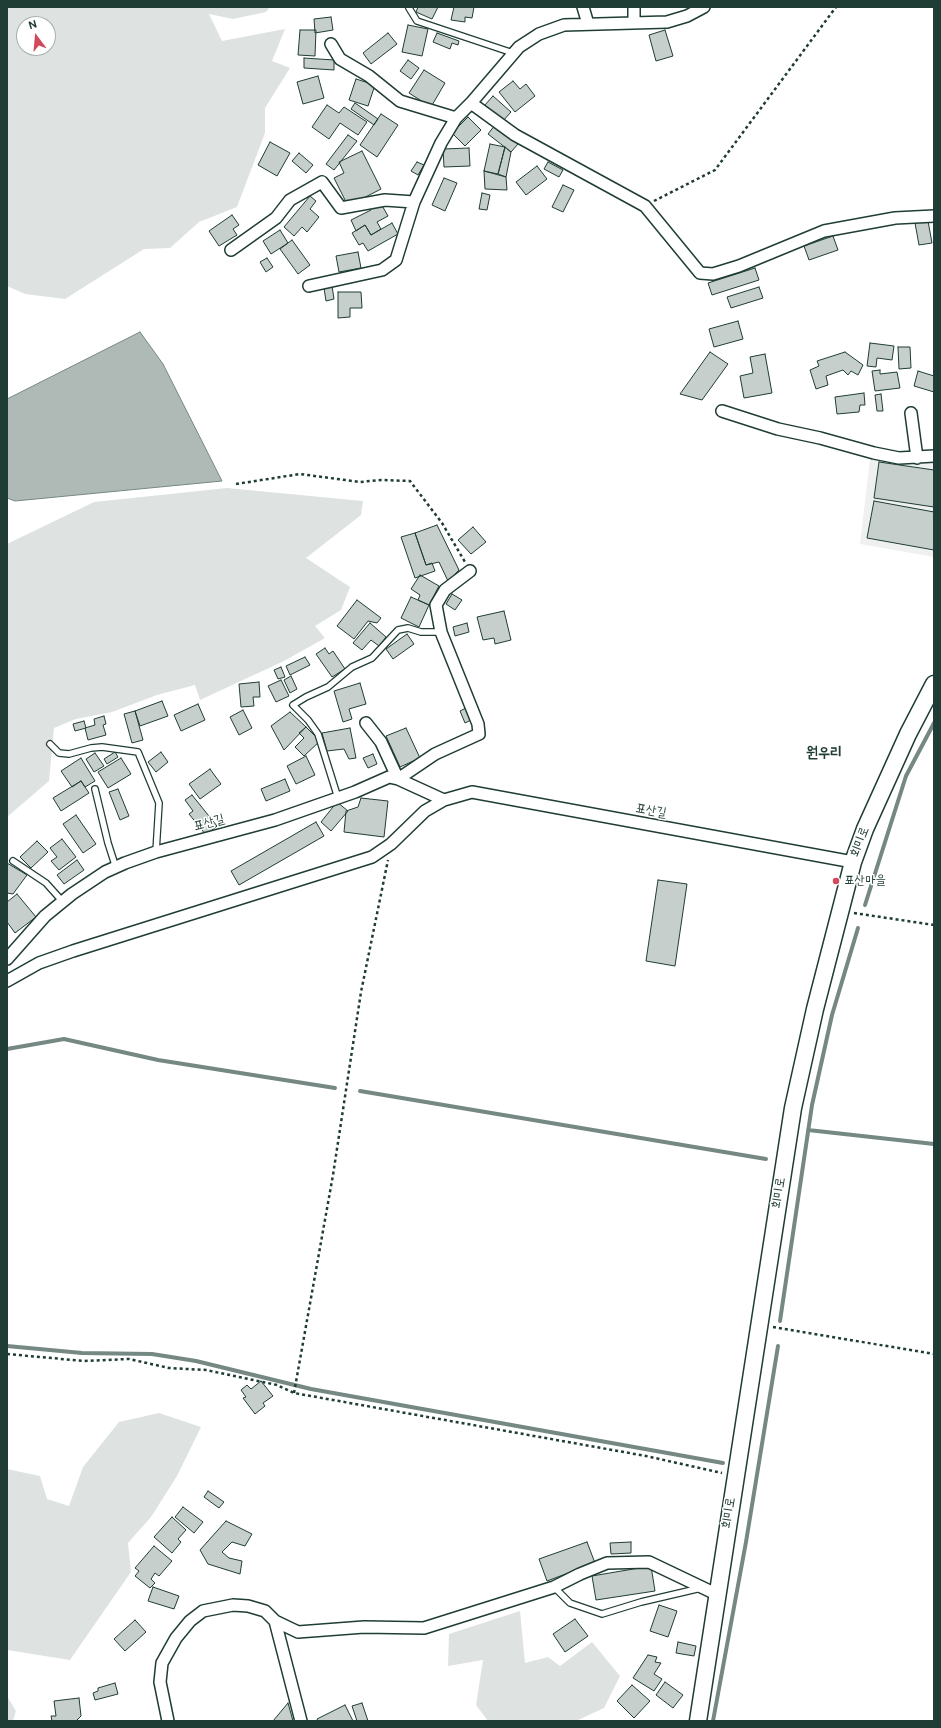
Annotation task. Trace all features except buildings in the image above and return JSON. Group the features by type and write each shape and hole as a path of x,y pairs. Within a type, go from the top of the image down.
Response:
{"street":[{"path":"583,7 588,24"},
{"path":"634,7 634,22"},
{"path":"309,286 382,270 396,260 414,202 441,143 456,118 471,103 513,53 539,34 564,25 666,22 687,16 704,7"},
{"path":"331,44 340,59 369,76 400,101 456,118"},
{"path":"471,103 515,135 645,206 700,273 713,274 739,266 824,231 895,218 934,216"},
{"path":"231,250 276,218 290,200 322,182 341,208 385,200 414,202"},
{"path":"722,411 778,429 820,438 874,454 899,458 934,456"},
{"path":"911,413 917,458"},
{"path":"398,779 435,754 479,734 478,724 441,632 436,605 445,590 470,571"},
{"name":"회미로","path":"698,1721 734,1476 793,1108 815,1009 853,862 872,814 934,684"},
{"path":"366,723 381,742 398,779 444,800"},
{"name":"표산길","path":"7,959 45,916 105,872 156,852 275,820 338,798 389,777 398,779"},
{"name":"표산길","path":"7,980 46,961 136,930 372,856 391,844 425,811 444,800 472,792 853,862"},
{"path":"168,1721 160,1682 162,1663 176,1638 190,1621 203,1610 233,1605 248,1606 265,1610 275,1621 298,1632 364,1627 424,1628 554,1586 607,1563 649,1562 716,1594"},
{"path":"275,1621 301,1721"}],"lane":[{"path":"409,8 417,22 513,53"},
{"path":"338,798 318,734 308,720 293,705 328,687 352,666 372,658 398,630 408,628 420,632 441,632"},
{"path":"50,744 59,753 69,754 91,748 102,747 138,752 159,803 156,852"},
{"path":"95,789 108,843 116,868"},
{"path":"13,861 46,884 63,902"},
{"path":"554,1586 570,1603 602,1614 641,1602 701,1588"}],"path":[{"path":"645,206 715,170 836,7"},
{"path":"236,484 300,474 360,482 381,480 410,481 442,523 470,571"},
{"path":"295,1392 333,1175 361,992 391,844"},
{"path":"840,910 934,925"},
{"path":"758,1324 784,1330 934,1354"},
{"path":"7,1354 84,1362 129,1359 169,1368 206,1370 277,1385 295,1392 646,1456 734,1476"}],"shaded area":[{"path":"7,7 270,7 266,12 233,19 209,14 222,41 285,29 272,61 290,68 265,108 265,133 237,207 199,222 170,248 144,249 65,299 25,294 7,286"},
{"path":"140,332 163,364 222,481 15,501 7,498 7,399"},
{"path":"870,459 934,461 934,557 860,544"},
{"path":"227,488 363,501 361,515 306,558 350,587 341,610 315,626 325,638 284,661 200,700 195,685 157,695 112,712 76,719 54,728 49,781 7,817 7,544 94,502"},
{"path":"159,1413 201,1427 177,1476 151,1517 128,1543 131,1572 70,1660 7,1650 7,1469 40,1476 47,1499 69,1506 83,1467 119,1422"},
{"path":"520,1611 525,1663 548,1657 560,1666 592,1642 620,1676 604,1708 576,1721 488,1721 476,1705 483,1660 448,1666 449,1634"},
{"path":"7,1696 16,1711 13,1721 7,1721"}],"waterway":[{"path":"865,905 906,776 934,723"},
{"path":"780,1321 812,1105 832,1015 858,928"},
{"path":"7,1049 64,1039 158,1060 335,1088"},
{"path":"360,1091 766,1159"},
{"path":"808,1130 934,1144"},
{"path":"7,1346 82,1353 152,1354 196,1361 311,1389 723,1463"},
{"path":"713,1721 746,1542 778,1346"}],"place":[{"name":"표산마을","path":"836,881"}],"district":[{"name":"원우리","path":"824,753"}]}
